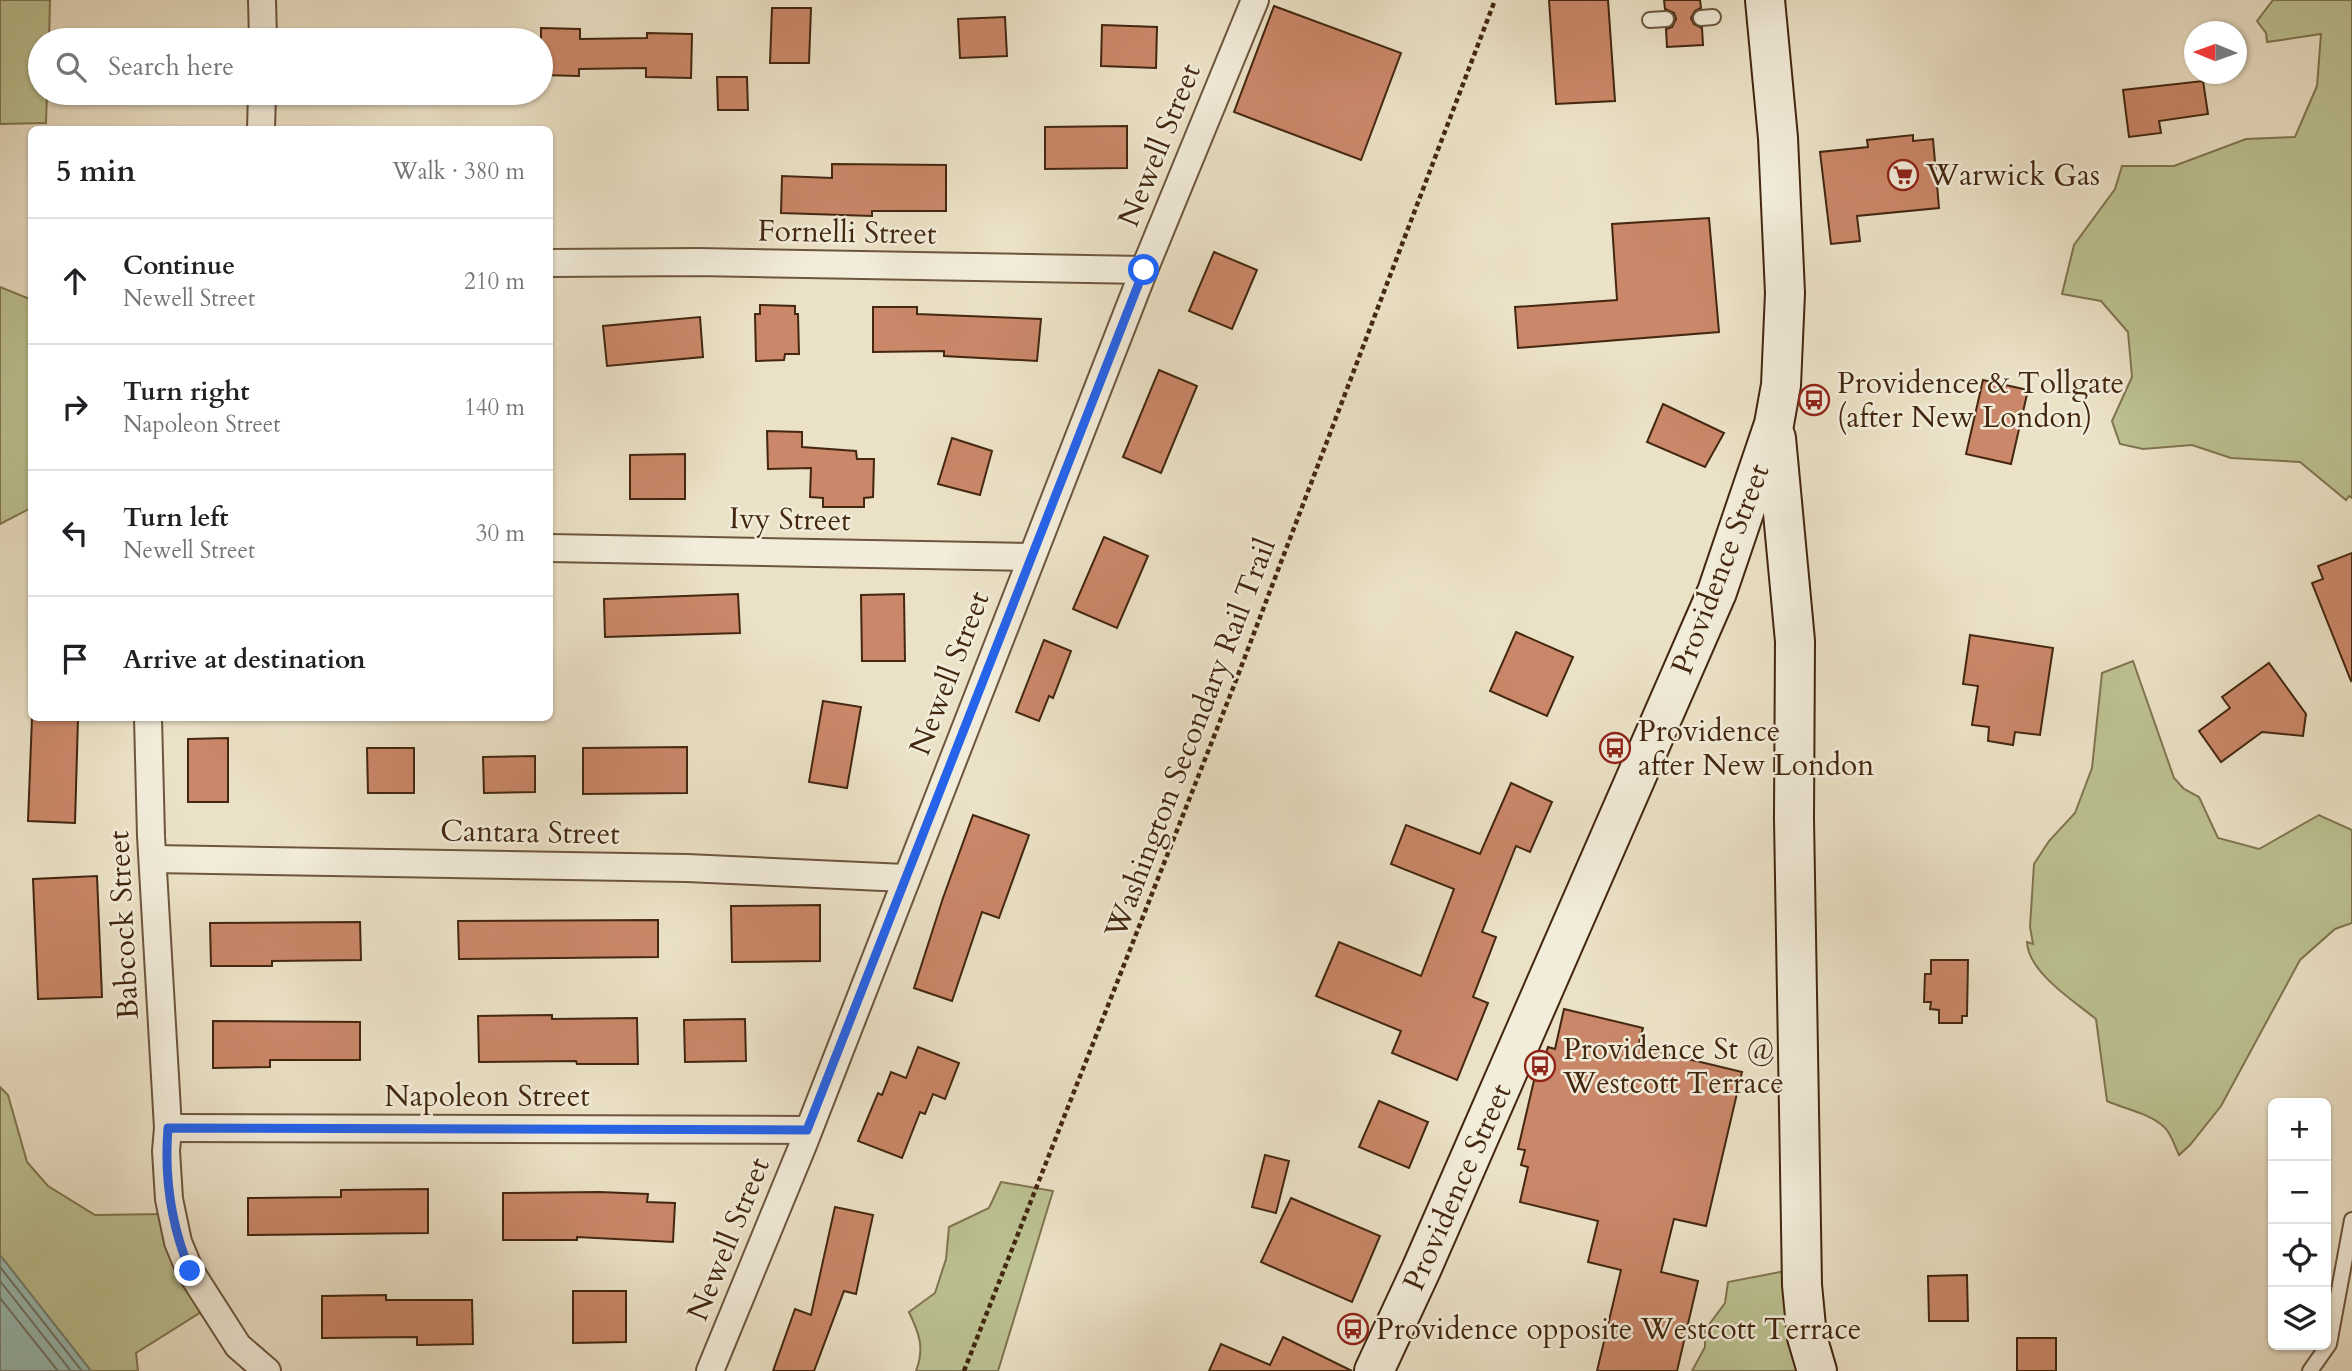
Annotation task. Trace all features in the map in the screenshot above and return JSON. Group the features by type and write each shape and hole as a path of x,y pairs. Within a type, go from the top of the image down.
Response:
{"main road":[{"name":"Providence Street","path":"1374,1371 1427,1257 1717,592 1774,424 1781,385 1785,293 1778,138 1765,0"},
{"path":"1774,424 1795,641 1794,819 1802,1285 1807,1337 1817,1371"}],"street":[{"path":"262,0 263,28"},
{"name":"Newell Street","path":"710,1371 1144,270 1255,0"},
{"path":"261,126 262,105"},
{"name":"Fornelli Street","path":"553,263 698,262 1144,270"},
{"name":"Ivy Street","path":"553,548 1030,557"},
{"name":"Babcock Street","path":"148,721 168,1128"},
{"name":"Cantara Street","path":"153,859 673,868 905,878"},
{"path":"168,1128 166,1151 169,1199 178,1242 190,1271 238,1346 267,1371"},
{"name":"Napoleon Street","path":"168,1128 807,1130"}],"lane":[{"path":"1650,20 1666,19"},
{"path":"2310,1371 2329,1344 2352,1220"}],"path":[{"name":"Washington Secondary Rail Trail","path":"964,1371 1235,683 1495,0"}],"green space":[{"path":"0,0 50,0 49,28 28,28 28,105 47,105 46,123 0,124"},
{"path":"2273,0 2352,0 2352,498 2349,496 2346,500 2300,462 2231,458 2192,445 2143,449 2120,444 2112,421 2132,377 2128,332 2101,301 2062,294 2074,245 2115,189 2122,166 2174,166 2246,139 2295,137 2317,86 2321,34 2267,42 2266,33 2257,21"},
{"path":"0,287 28,298 28,510 0,524"},
{"path":"2133,661 2174,778 2184,789 2199,797 2218,838 2259,849 2319,815 2352,830 2352,923 2335,929 2300,960 2221,1106 2179,1155 2171,1136 2163,1126 2143,1114 2107,1101 2096,1019 2043,975 2029,953 2027,942 2033,944 2030,927 2034,864 2049,841 2075,813 2092,768 2102,673"},
{"path":"0,1087 8,1095 27,1162 48,1186 95,1215 166,1214 209,1307 136,1353 138,1371 91,1371 0,1255"},
{"path":"1001,1182 1053,1191 998,1371 916,1371 920,1341 909,1312 935,1293 946,1259 949,1227 989,1208"},
{"path":"1795,1269 1813,1371 1692,1371 1705,1347 1705,1330 1725,1303 1728,1282"}],"water":[{"path":"0,1255 91,1371 0,1371"}],"building":[{"path":"1549,0 1608,0 1615,101 1556,104"},
{"path":"1664,0 1700,0 1701,8 1695,11 1691,18 1694,24 1702,28 1703,45 1667,47 1666,29 1672,27 1676,19 1674,13 1665,9"},
{"path":"1274,6 1401,53 1361,160 1234,112"},
{"path":"772,8 811,8 809,63 770,63"},
{"path":"1005,17 1007,56 960,58 958,19"},
{"path":"1102,25 1157,27 1156,68 1101,66"},
{"path":"553,28 580,29 580,39 647,38 647,33 692,34 691,78 646,77 646,68 579,69 579,76 553,75"},
{"path":"717,77 747,77 748,110 718,110"},
{"path":"2184,83 2203,84 2208,114 2159,121 2161,133 2129,137 2123,90"},
{"path":"1127,126 1127,168 1045,169 1045,127"},
{"path":"1913,135 1913,141 1933,139 1939,208 1857,216 1860,241 1831,244 1820,152 1868,147 1867,140"},
{"path":"832,164 946,165 946,211 872,211 872,216 781,213 782,176 832,178"},
{"path":"1709,218 1719,332 1518,348 1515,307 1617,300 1612,224"},
{"path":"1214,252 1257,270 1232,329 1189,311"},
{"path":"760,305 795,306 795,314 798,314 799,354 785,354 784,360 756,361 755,314 760,314"},
{"path":"873,307 917,307 917,314 1041,319 1037,361 944,356 944,351 873,352"},
{"path":"700,317 703,357 607,366 603,326"},
{"path":"1159,370 1197,386 1161,473 1123,457"},
{"path":"1983,380 2028,390 2011,464 1966,454"},
{"path":"1663,404 1724,433 1705,467 1647,442"},
{"path":"767,431 802,432 802,447 856,451 857,459 874,459 873,497 864,498 864,507 823,507 823,498 810,497 811,468 768,469"},
{"path":"952,438 992,451 980,495 938,484"},
{"path":"685,454 685,499 630,499 630,455"},
{"path":"1104,537 1148,556 1117,628 1073,609"},
{"path":"2352,553 2351,681 2312,583 2323,579 2318,566"},
{"path":"738,594 740,633 605,637 604,599"},
{"path":"904,594 905,661 862,661 861,595"},
{"path":"1516,632 1573,657 1547,716 1490,691"},
{"path":"1970,635 2053,648 2040,735 2015,732 2013,745 1988,741 1989,727 1972,725 1978,686 1963,684"},
{"path":"1044,640 1071,651 1053,698 1049,696 1039,721 1016,712"},
{"path":"2269,663 2306,714 2303,736 2262,732 2221,762 2199,731 2230,708 2222,697"},
{"path":"823,701 861,707 847,788 809,782"},
{"path":"32,721 78,721 75,823 28,821"},
{"path":"228,738 228,802 188,802 188,739"},
{"path":"687,747 687,793 583,794 583,748"},
{"path":"367,748 414,748 414,793 368,793"},
{"path":"535,756 535,792 484,793 483,757"},
{"path":"1511,783 1552,802 1530,852 1516,846 1482,932 1496,937 1473,997 1488,1003 1457,1080 1392,1053 1401,1031 1316,996 1339,942 1421,976 1454,889 1391,864 1406,825 1480,854"},
{"path":"973,815 1029,835 999,918 982,912 952,1001 914,988"},
{"path":"97,876 102,997 38,999 33,879"},
{"path":"820,905 820,961 732,962 731,906"},
{"path":"658,920 658,957 459,959 458,921"},
{"path":"360,922 361,960 272,961 272,966 211,966 210,923"},
{"path":"1931,960 1968,960 1967,1016 1962,1016 1962,1023 1939,1023 1939,1010 1930,1009 1931,1002 1924,1002 1925,974 1931,974"},
{"path":"1564,1009 1643,1028 1638,1047 1742,1072 1706,1226 1674,1219 1661,1272 1698,1281 1677,1371 1597,1371 1621,1270 1588,1262 1598,1221 1520,1202 1528,1167 1521,1165 1525,1150 1518,1149 1539,1059 1544,1060 1548,1047 1555,1049"},
{"path":"552,1015 552,1019 637,1018 638,1064 577,1064 576,1061 479,1062 478,1016"},
{"path":"745,1019 746,1061 685,1062 684,1020"},
{"path":"213,1021 360,1022 360,1060 270,1060 270,1067 213,1068"},
{"path":"918,1047 959,1063 945,1099 933,1094 925,1114 920,1112 902,1158 858,1141 878,1093 882,1095 891,1072 906,1078"},
{"path":"1379,1101 1428,1122 1409,1168 1359,1147"},
{"path":"1265,1155 1289,1161 1276,1213 1252,1207"},
{"path":"428,1189 428,1233 248,1235 248,1198 341,1197 341,1190"},
{"path":"503,1193 648,1194 647,1202 675,1203 673,1242 577,1237 577,1240 503,1240"},
{"path":"1291,1198 1380,1236 1352,1302 1261,1262"},
{"path":"835,1207 873,1215 856,1294 844,1291 814,1371 773,1371 795,1309 811,1315"},
{"path":"1967,1275 1968,1321 1929,1321 1928,1276"},
{"path":"573,1291 626,1291 626,1342 573,1343"},
{"path":"386,1295 386,1300 472,1300 473,1344 417,1345 417,1337 322,1338 322,1296"},
{"path":"1283,1337 1352,1371 1209,1371 1221,1344 1270,1365"},
{"path":"2017,1338 2056,1338 2056,1371 2017,1371"}],"place":[{"name":"Warwick Gas","path":"1903,175"},
{"name":"Providence & Tollgate (after New London)","path":"1814,400"},
{"name":"Providence after New London","path":"1615,748"},
{"name":"Providence St @ Westcott Terrace","path":"1540,1066"},
{"name":"Providence opposite Westcott Terrace","path":"1353,1329"}],"route":[{"path":"190,1271 178,1242 169,1199 166,1151 168,1128 807,1130 1144,270"}]}
